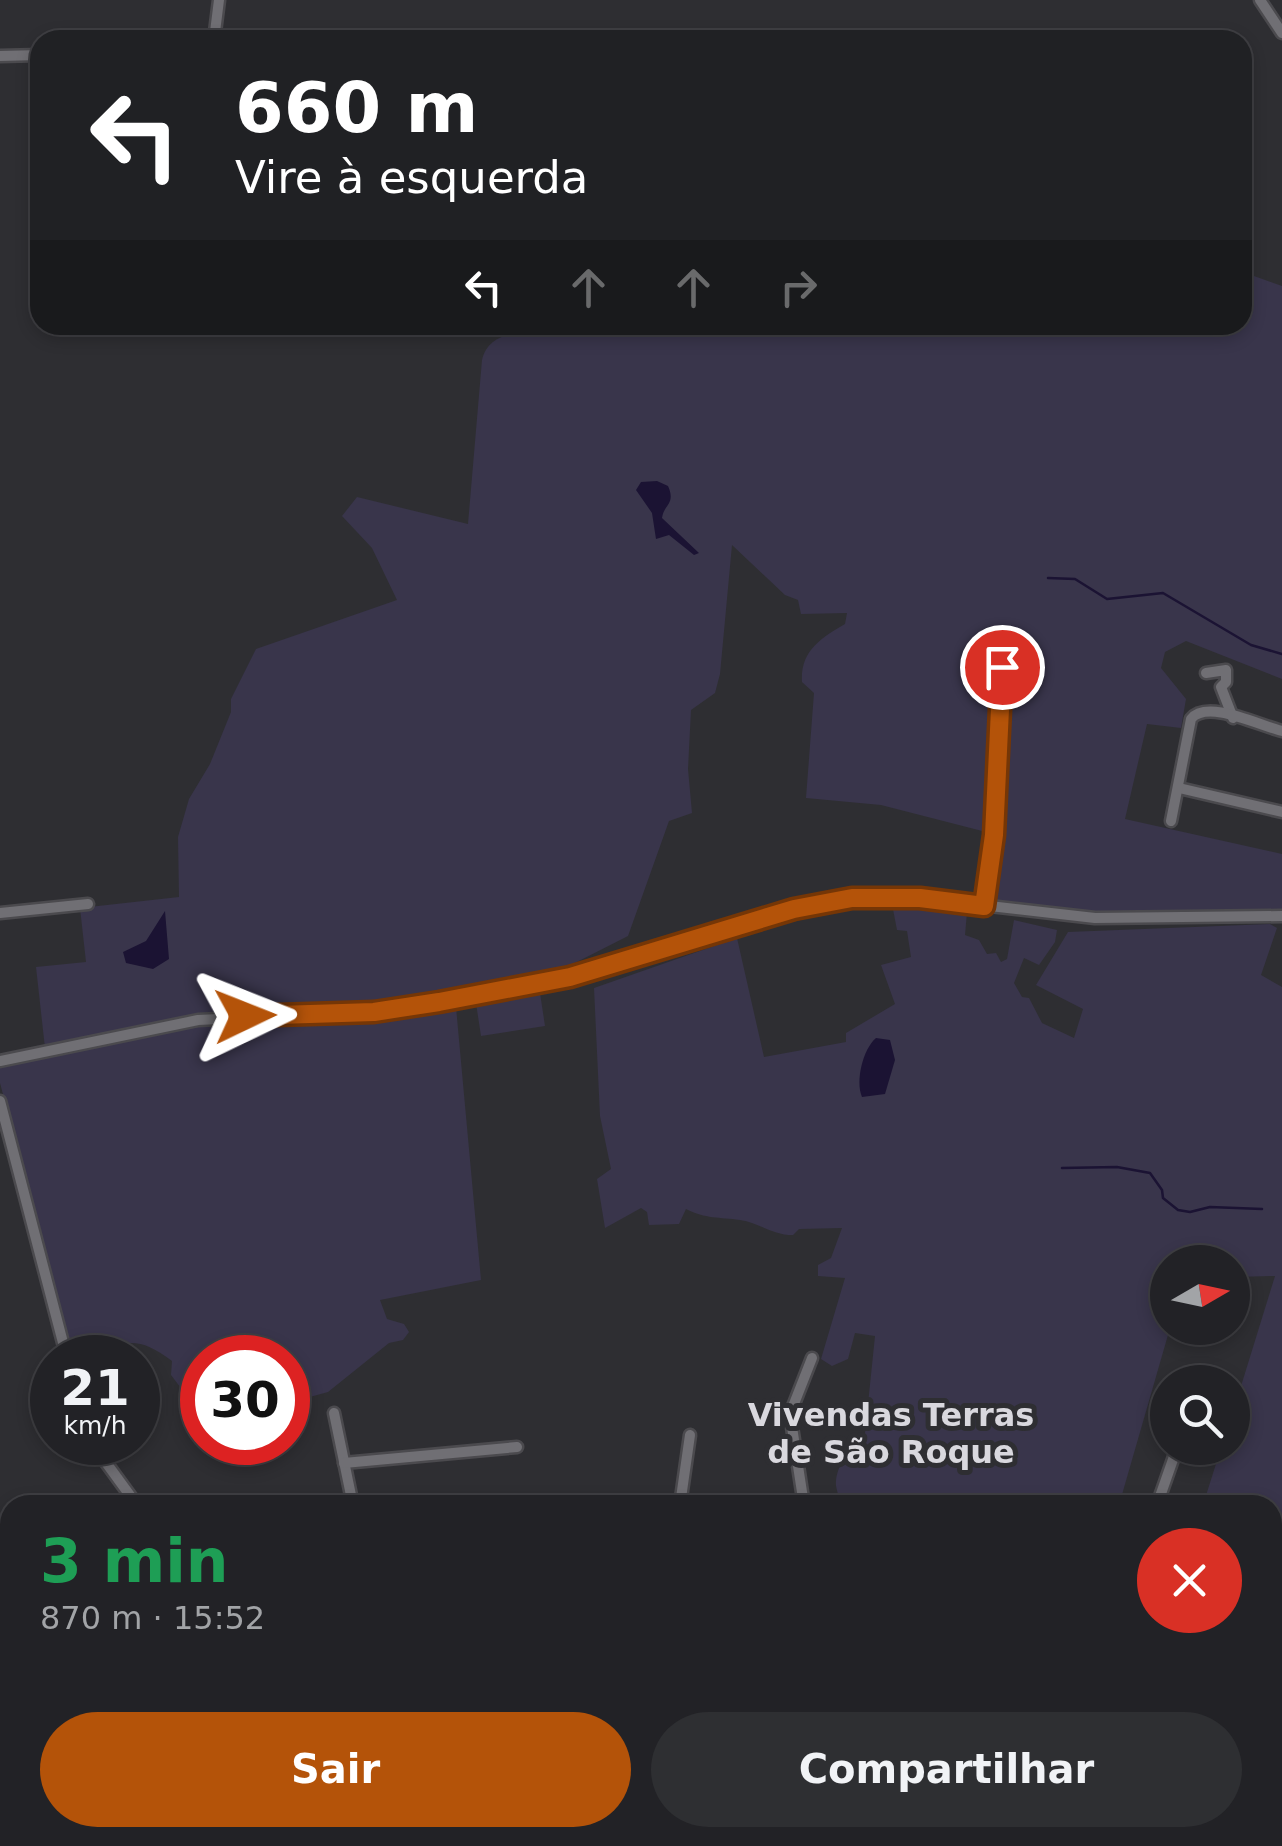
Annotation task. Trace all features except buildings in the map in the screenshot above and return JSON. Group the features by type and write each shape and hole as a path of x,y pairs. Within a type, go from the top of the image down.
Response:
{"street":[{"path":"215,30 219,0"},
{"path":"1260,0 1282,33"},
{"path":"0,56 30,55"},
{"path":"984,906 994,835 1002,667"},
{"path":"1206,673 1226,670 1226,682 1221,688 1233,718"},
{"path":"1171,821 1191,718 1200,710 1212,708 1282,731"},
{"path":"1179,788 1282,812"},
{"path":"0,1061 198,1020 374,1012 570,977 794,909 852,898 920,898 1096,918 1282,916"},
{"path":"0,912 88,904"},
{"path":"0,1101 62,1335"},
{"path":"802,1495 790,1414 812,1358"},
{"path":"334,1413 351,1495"},
{"path":"681,1495 690,1434"},
{"path":"344,1464 517,1447"},
{"path":"107,1465 130,1495"},
{"path":"1161,1495 1171,1465"}],"shaded area":[{"path":"1252,275 1282,286 1282,679 1186,641 1165,652 1161,668 1186,699 1181,728 1147,724 1125,819 1282,854 1282,911 1098,913 990,903 999,834 1006,643 998,645 990,833 881,805 806,798 814,693 802,682 802,671 808,654 845,624 847,613 801,614 798,600 785,595 732,545 720,674 715,693 691,710 688,769 692,813 669,821 628,936 563,969 563,974 374,1008 197,1013 45,1048 36,967 86,962 80,908 179,897 178,837 189,799 210,764 231,712 231,699 256,649 397,600 372,548 342,516 357,497 468,524 482,360 494,341 503,336 1252,335"},
{"path":"657,481 668,486 670,492 662,518 699,553 694,555 669,535 656,539 652,513 636,490 641,482"},
{"path":"892,904 936,904 967,912 965,935 979,940 987,954 996,953 1001,962 1007,959 1014,920 1057,930 1055,942 1039,965 1024,958 1014,983 1022,997 1029,998 1042,1023 1074,1038 1083,1009 1036,985 1068,932 1270,924 1277,928 1261,975 1282,987 1282,1495 1206,1495 1216,1465 1250,1465 1248,1365 1275,1276 1250,1277 1250,1245 1150,1245 1150,1345 1165,1345 1159,1365 1150,1365 1150,1397 1122,1495 838,1495 837,1475 842,1461 865,1433 875,1336 855,1333 848,1359 832,1366 821,1359 845,1278 818,1276 818,1265 831,1258 842,1228 799,1229 793,1235 686,1209 679,1224 649,1225 647,1212 641,1208 605,1228 597,1179 611,1169 600,1116 594,988 737,938 764,1057 846,1042 846,1033 895,1004 881,965 911,957 907,931 897,930"},
{"path":"165,911 169,959 153,969 126,963 123,952 146,941"},
{"path":"540,993 545,1026 481,1036 476,1003"},
{"path":"456,1007 481,1280 380,1300 387,1319 404,1324 409,1332 403,1340 389,1343 328,1392 310,1397 310,1335 180,1335 180,1387 171,1375 172,1361 160,1353 160,1335 67,1335 0,1083 0,1068 199,1024 368,1022"},
{"path":"876,1038 890,1040 895,1060 885,1094 862,1097 861,1066"}],"waterway":[{"path":"1048,578 1075,579 1107,599 1163,593 1251,645 1282,654"},
{"path":"1062,1168 1117,1167 1150,1173 1163,1198 1178,1210 1262,1209"}],"district":[{"name":"Vivendas Terras de São Roque","path":"891,1434"}],"route":[{"path":"245,1016 374,1012 570,977 794,909 852,898 920,898 984,906 994,835 1002,667"}]}
